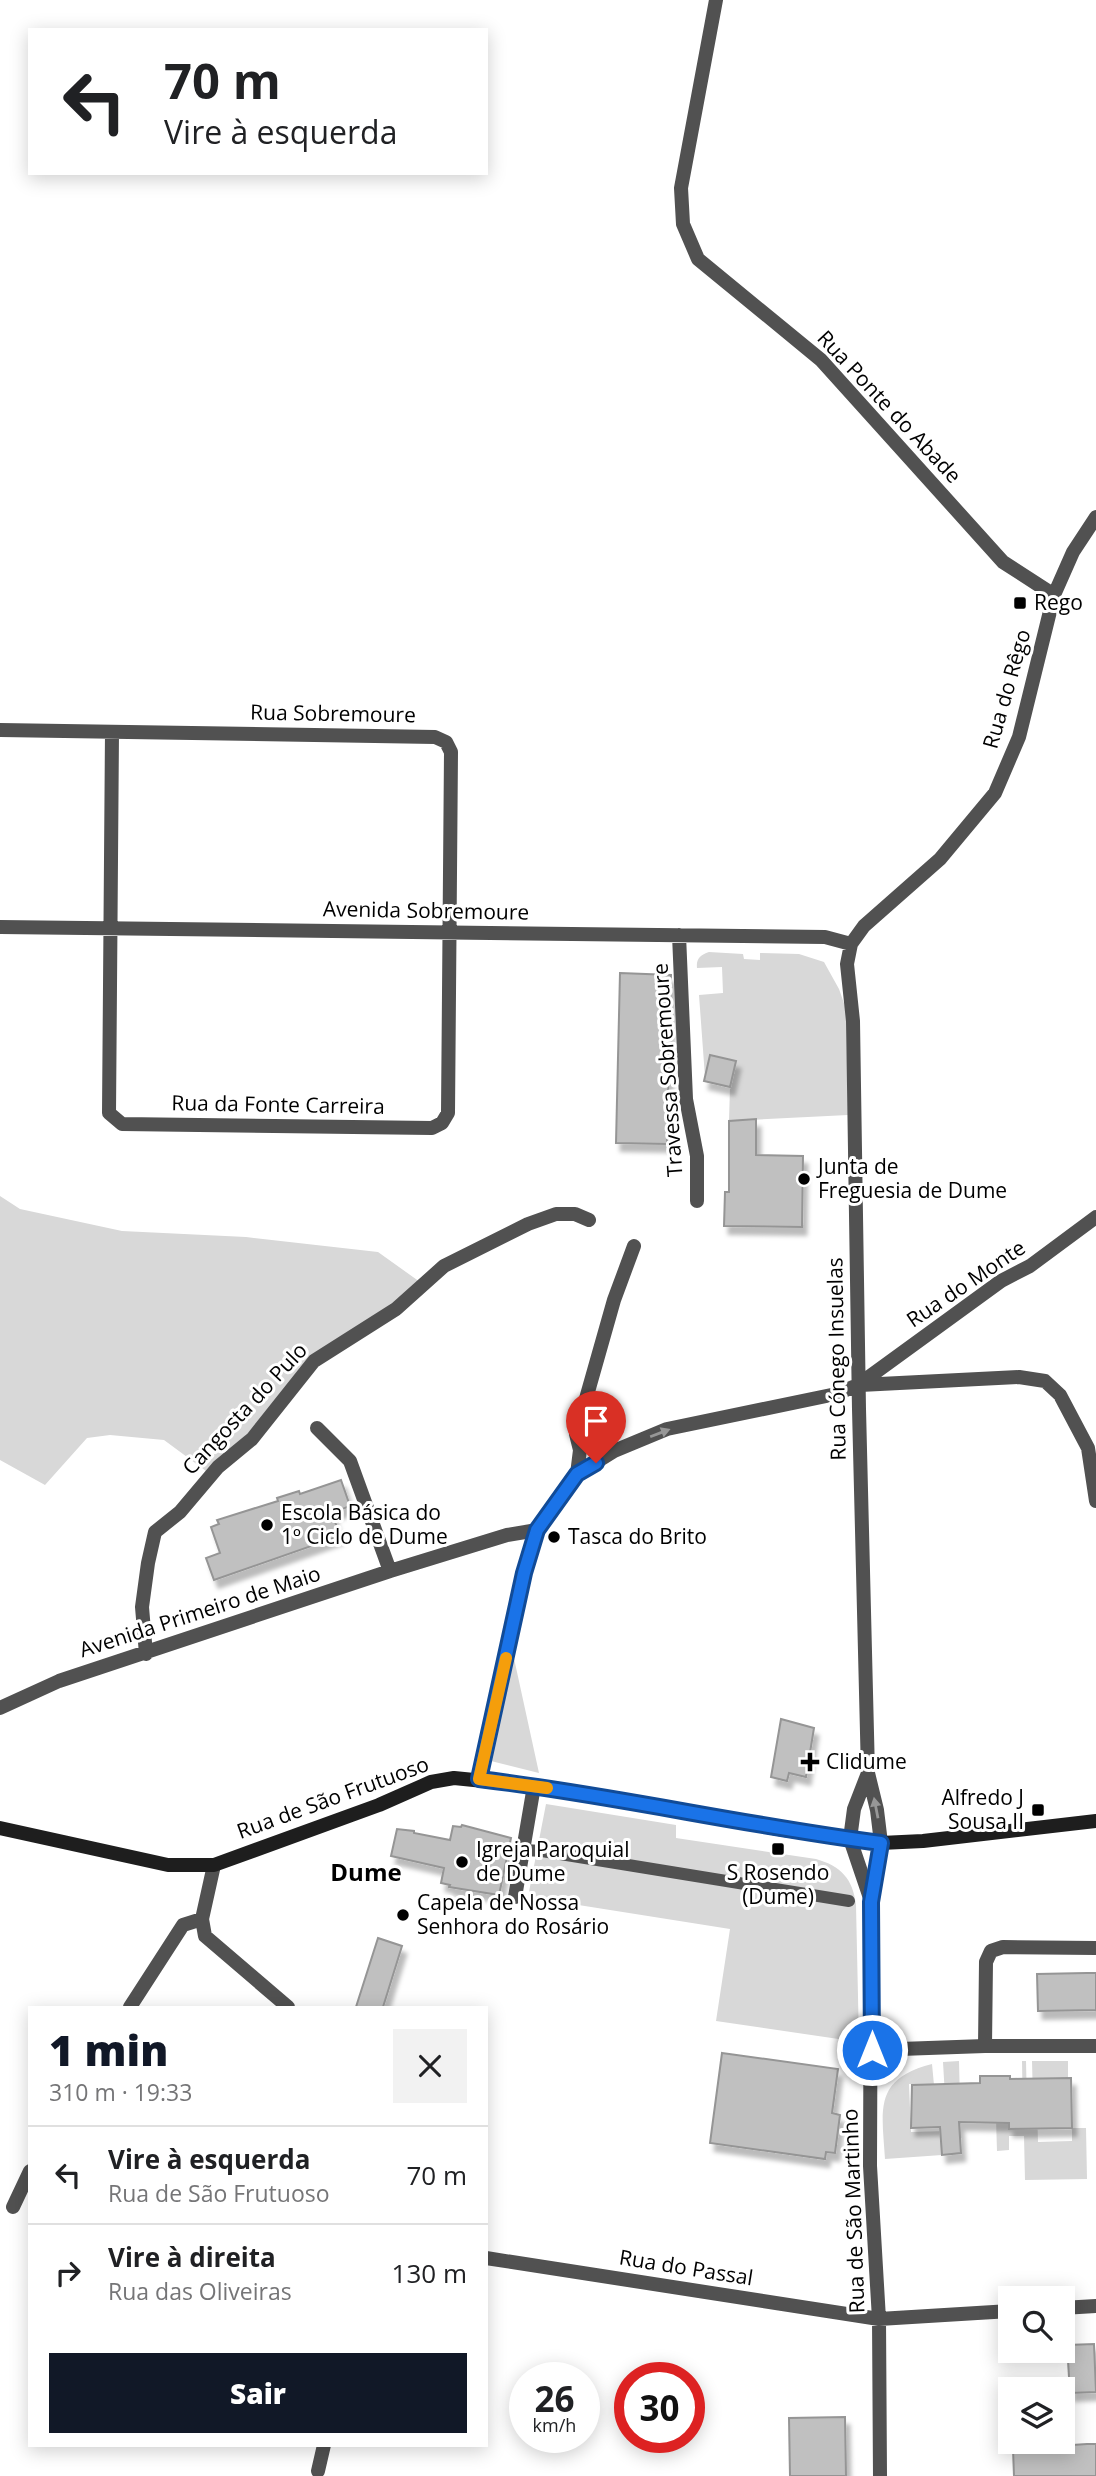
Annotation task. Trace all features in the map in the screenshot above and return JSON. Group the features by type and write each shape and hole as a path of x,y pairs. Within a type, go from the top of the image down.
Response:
{"street":[{"name":"Rua Ponte do Abade","path":"716,0 681,188 683,223 698,259 821,360 1003,562 1054,595"},
{"name":"Rua do Rêgo","path":"852,944 864,926 940,859 995,793 1020,737 1054,595 1073,552 1096,517"},
{"name":"Rua Sobremoure","path":"0,730 435,737 446,742 451,752 449,932"},
{"path":"110,929 112,732"},
{"name":"Avenida Sobremoure","path":"0,927 825,937 852,944"},
{"name":"Rua da Fonte Carreira","path":"110,929 109,1113 122,1125 432,1128 442,1123 448,1113 449,932"},
{"name":"Travessa Sobremoure","path":"680,935 686,1099 697,1156 697,1201"},
{"name":"Rua Cónego Insuelas","path":"852,944 848,964 853,1021 858,1385 869,1773 881,1843"},
{"name":"Cangosta do Pulo","path":"146,1654 142,1607 155,1532 180,1512 218,1467 252,1439 314,1361 396,1309 444,1266 528,1224 556,1214 575,1214 589,1220"},
{"name":"Rua do Monte","path":"858,1385 1001,1281 1030,1266 1096,1217"},
{"path":"577,1474 580,1450 576,1434 614,1300 634,1246"},
{"path":"479,1779 524,1573 537,1530 577,1474 614,1451 667,1429 836,1394 858,1385 1019,1377 1045,1381 1060,1395 1087,1448 1095,1479 1096,1502"},
{"path":"317,1428 350,1461 390,1571"},
{"name":"Avenida Primeiro de Maio","path":"0,1708 59,1681 390,1571 507,1535 537,1530"},
{"name":"Rua Cónego Insuelas","path":"850,1839 854,1809 869,1773"},
{"name":"Rua de São Frutuoso","path":"0,1828 168,1865 214,1865 379,1805 431,1782 454,1778 534,1786 784,1830 881,1843 923,1841 1096,1821"},
{"path":"515,1897 534,1786"},
{"name":"Rua de São Martinho","path":"850,1839 871,1902"},
{"name":"Rua de São Martinho","path":"880,2476 879,2319 870,2166 871,1902 881,1843"},
{"path":"214,1865 202,1919 205,1936 287,2006"},
{"path":"131,2006 183,1925 202,1919"},
{"path":"985,2046 986,1962 991,1951 1003,1947 1096,1948"},
{"path":"872,2050 1096,2046"},
{"path":"13,2207 28,2175"},
{"name":"Rua do Passal","path":"488,2258 879,2319 998,2312"},
{"path":"1075,2307 1096,2306"},
{"path":"318,2471 324,2447"}],"lane":[{"path":"524,1850 849,1901"}],"shaded area":[{"path":"709,952 743,954 744,959 760,960 760,953 799,954 824,962 839,989 846,1009 848,1115 729,1121 730,1087 736,1061 710,1055 705,1077 699,995 723,993 722,967 697,968 699,958"},
{"path":"0,1196 20,1209 122,1231 246,1237 378,1252 420,1282 394,1307 329,1345 247,1434 206,1471 164,1440 110,1435 87,1438 45,1485 0,1460"},
{"path":"510,1640 539,1773 483,1759"},
{"path":"546,1804 676,1825 676,1838 816,1859 839,1870 849,1881 856,1905 859,2042 716,2021 730,1929 528,1897"},
{"path":"959,2061 961,2142 942,2144 942,2155 885,2159 883,2111 890,2088 899,2078 913,2070 932,2064 934,2085 909,2084 911,2132 947,2131 943,2062"},
{"path":"1022,2061 1026,2061 1027,2106 1037,2107 1038,2142 1072,2141 1072,2128 1086,2128 1087,2179 1025,2180 1024,2136 1009,2136 1009,2150 997,2151 996,2119 1023,2118"},
{"path":"1032,2061 1068,2061 1068,2078 1037,2079 1033,2101"}],"building":[{"path":"620,973 671,975 667,1144 616,1143"},
{"path":"710,1055 736,1061 730,1087 704,1081"},
{"path":"756,1119 756,1155 803,1156 802,1227 724,1226 725,1192 729,1192 729,1121"},
{"path":"341,1480 350,1506 332,1513 340,1536 214,1580 206,1558 220,1553 211,1527 219,1524 217,1520 278,1501 277,1498 299,1491 300,1494"},
{"path":"781,1719 814,1728 806,1777 789,1773 787,1781 771,1777"},
{"name":"Igreja Paroquial de Dume","path":"462,1825 511,1838 499,1895 449,1887 450,1885 441,1883 444,1868 391,1856 397,1829 450,1840 453,1826"},
{"path":"378,1938 402,1946 383,2006 356,2006"},
{"path":"1096,1973 1096,2010 1038,2011 1037,1974"},
{"path":"722,2053 838,2069 832,2113 840,2115 835,2153 826,2152 825,2159 710,2143"},
{"path":"980,2076 1010,2076 1010,2079 1071,2078 1072,2128 1009,2129 1009,2123 959,2122 961,2153 942,2155 940,2127 911,2128 912,2085 980,2083"},
{"path":"1094,2344 1096,2392 1075,2393 1075,2377 1069,2377 1068,2363 1075,2363 1075,2345"},
{"path":"845,2417 846,2476 790,2476 789,2418"},
{"path":"1096,2444 1096,2476 1014,2476 1013,2454 1075,2454 1075,2445"}],"slow traffic":[{"path":"506,1658 479,1779 547,1788"}],"place":[{"name":"Rego","path":"1020,603"},
{"name":"Junta de Freguesia de Dume","path":"804,1179"},
{"name":"Escola Básica do 1º Ciclo de Dume","path":"267,1525"},
{"name":"Tasca do Brito","path":"554,1537"},
{"name":"Clidume","path":"810,1762"},
{"name":"Alfredo J Sousa II","path":"1038,1810"},
{"name":"S Rosendo (Dume)","path":"778,1849"},
{"name":"Igreja Paroquial de Dume","path":"462,1862"},
{"name":"Capela de Nossa Senhora do Rosário","path":"403,1915"}],"district":[{"name":"Dume","path":"366,1873"}],"route":[{"path":"596,1463 577,1474 537,1530 524,1573 479,1779 534,1786 784,1830 881,1843 871,1902 872,2050"}]}
